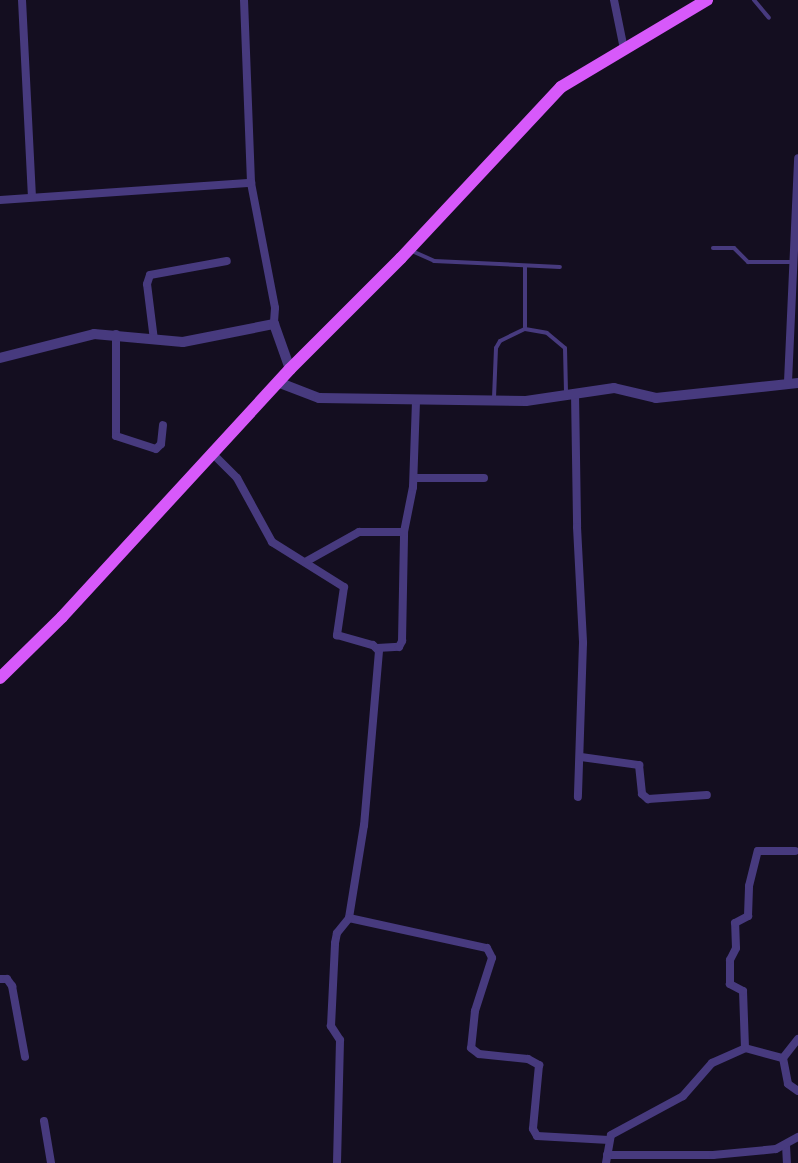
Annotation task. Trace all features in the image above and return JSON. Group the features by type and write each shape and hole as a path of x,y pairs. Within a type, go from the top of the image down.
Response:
{"main road":[{"path":"0,678 62,617 280,383 290,369 409,249 561,87 707,0"}],"street":[{"path":"22,0 32,197"},
{"path":"244,0 251,183 275,308 274,324 290,369"},
{"path":"614,0 624,49"},
{"path":"280,383 319,398 540,401 571,394 614,388 670,398 793,383 791,262 798,158"},
{"path":"0,200 251,183"},
{"path":"154,340 147,284 150,275 227,261"},
{"path":"0,358 94,334 116,334 182,342 274,324"},
{"path":"116,334 116,436 156,449 161,444 163,425"},
{"path":"571,394 583,643 581,757 578,797"},
{"path":"213,454 238,478 272,542 307,561 344,586 338,635 377,648 399,647 402,641 404,532 414,478 416,400"},
{"path":"414,478 484,478"},
{"path":"307,561 358,532 404,532"},
{"path":"336,1163 340,1040 331,1026 335,952 337,933 349,918 364,825 377,648"},
{"path":"581,757 639,765 642,794 648,799 707,795"},
{"path":"745,1048 743,992 730,984 731,956 736,948 736,923 748,916 749,886 758,851 795,851"},
{"path":"349,918 487,948 492,958 475,1011 471,1048 479,1054 528,1059 539,1065 533,1129 538,1136 609,1140"},
{"path":"0,979 7,979 12,986 25,1057"},
{"path":"798,1039 783,1058 788,1084 798,1091"},
{"path":"783,1058 745,1048 712,1063 683,1096 616,1131 609,1140 607,1159 712,1155 786,1145 798,1137"},
{"path":"44,1121 51,1163"},
{"path":"786,1145 787,1163"}],"lane":[{"path":"754,0 769,18"},
{"path":"713,248 734,248 748,262 791,262"},
{"path":"409,249 434,261 560,267"},
{"path":"525,266 525,329"},
{"path":"494,400 496,348 500,341 525,329 547,333 564,348 571,394"}]}
